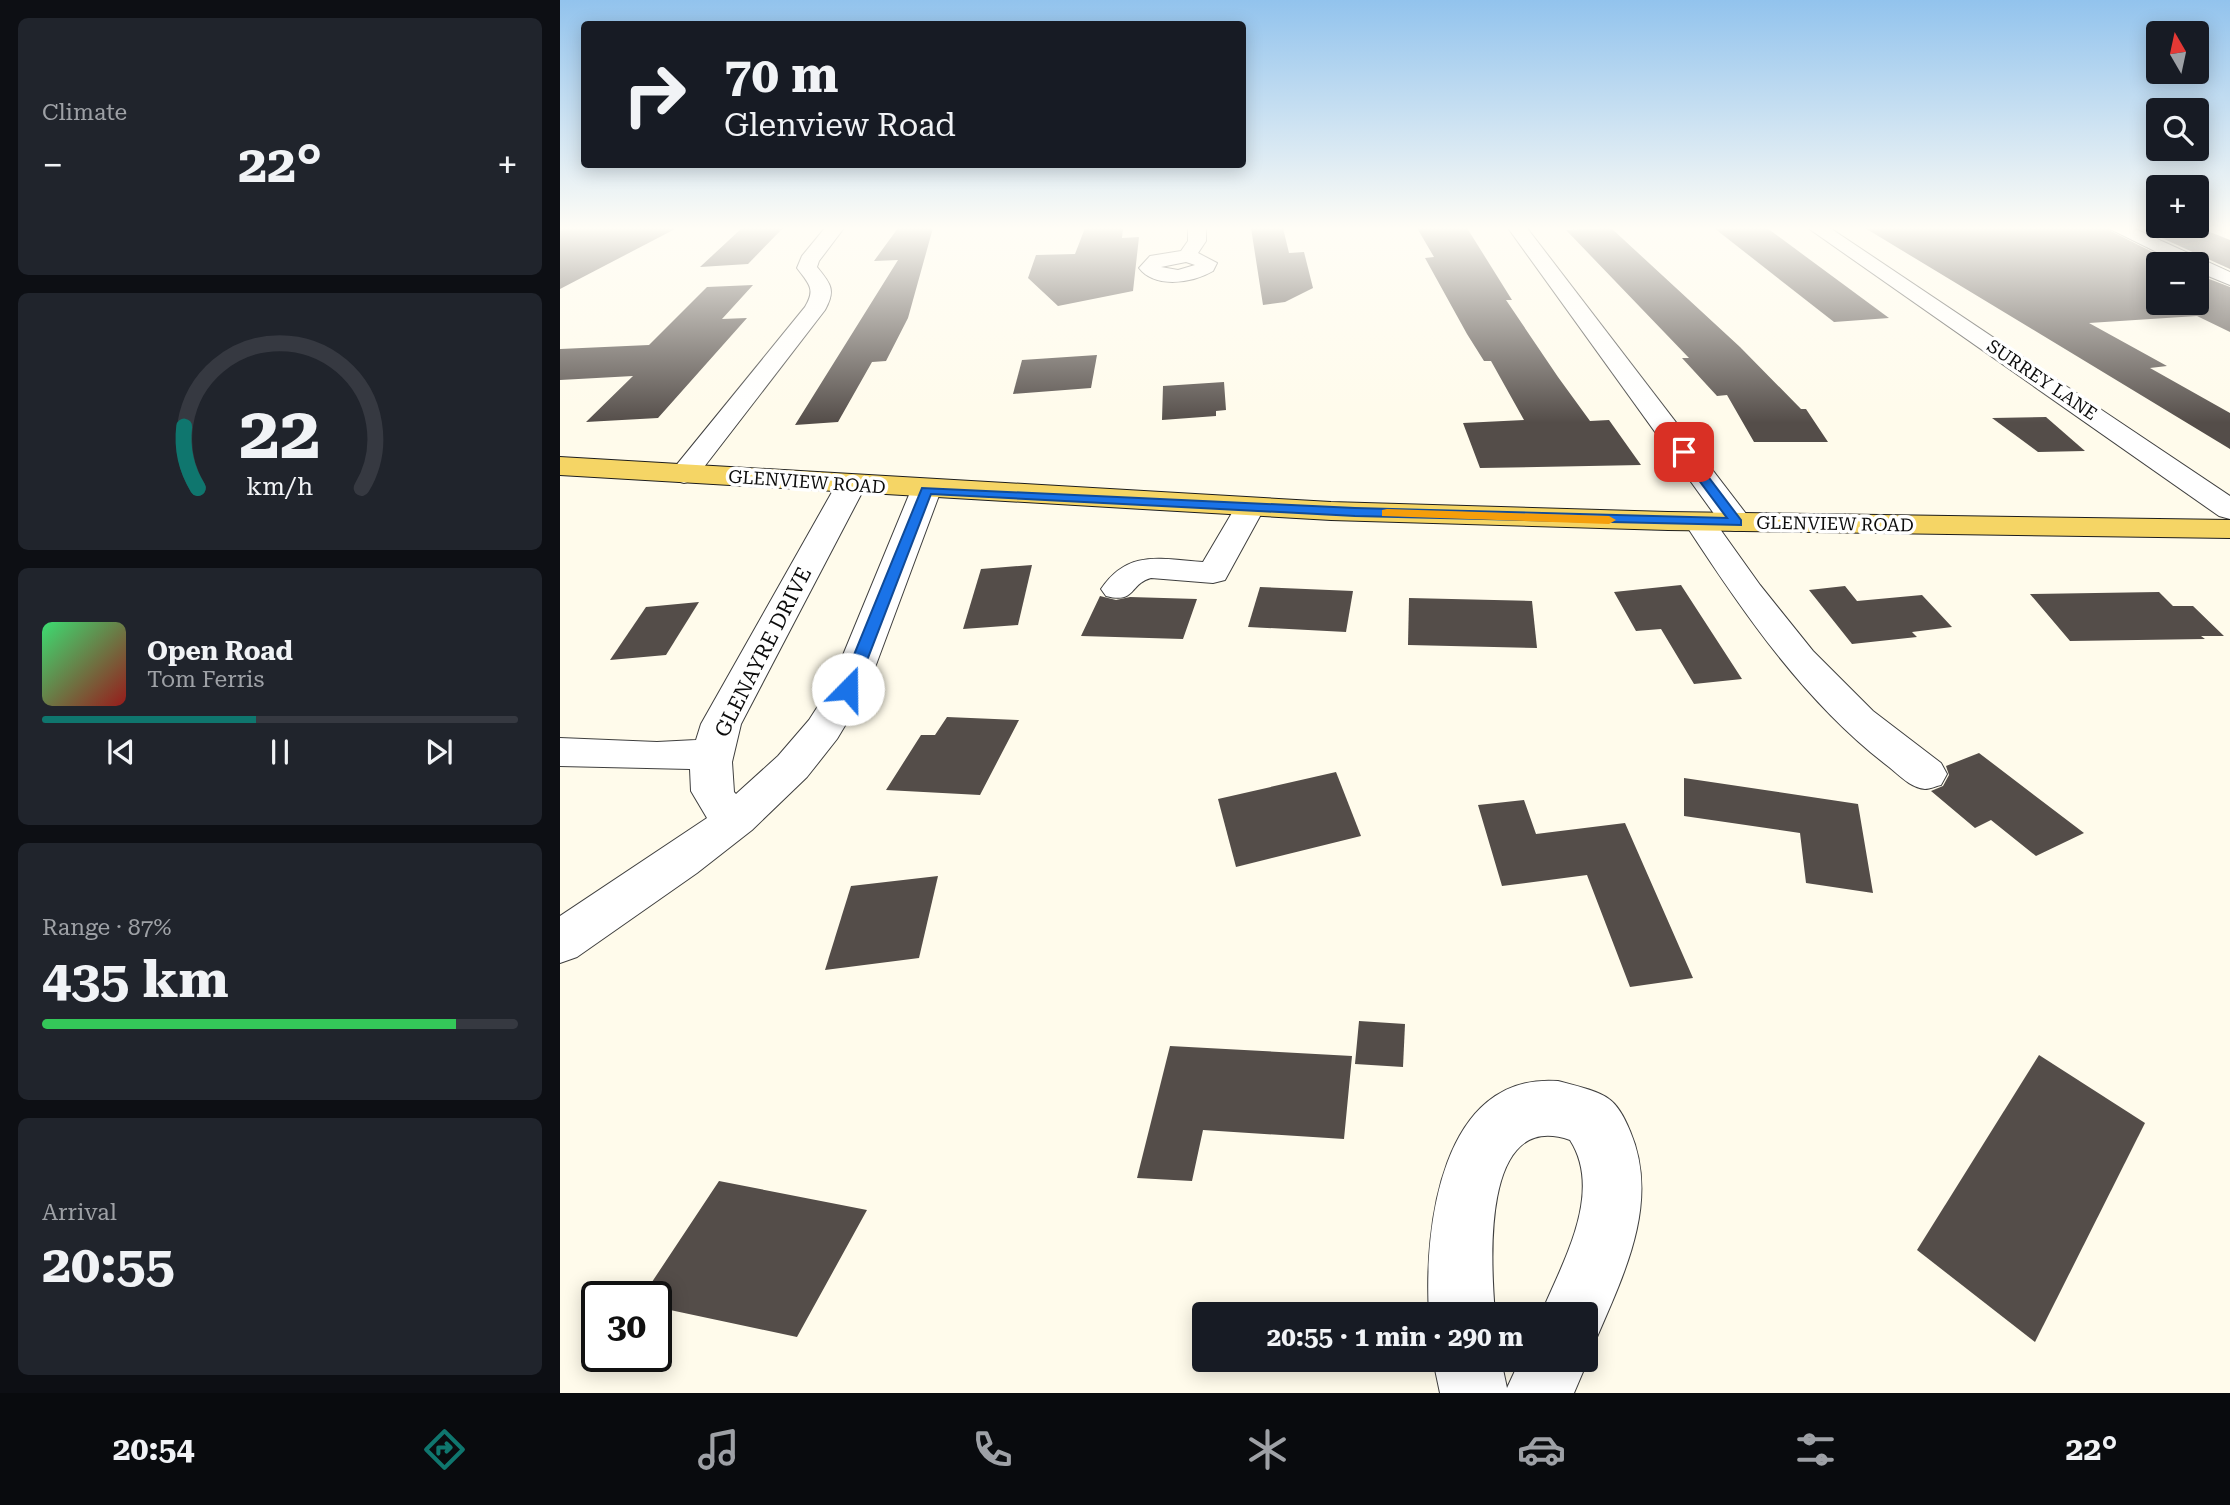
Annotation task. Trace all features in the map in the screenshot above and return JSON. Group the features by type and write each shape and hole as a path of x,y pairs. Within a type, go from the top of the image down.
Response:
{"main road":[{"name":"GLENVIEW ROAD","path":"560,466 926,490 1250,507 1736,523 2230,529"}],"street":[{"path":"684,474 814,310 821,293"},
{"path":"1565,293 1736,523"},
{"name":"SURREY LANE","path":"1912,293 2230,510"},
{"name":"GLENAYRE DRIVE","path":"737,818 716,801 710,779 712,753 721,724 851,485"},
{"path":"560,942 737,818 809,749 834,717 848,689 926,490"},
{"path":"1118,589 1132,573 1149,568 1213,573 1250,507"},
{"path":"1699,522 1757,609 1803,664 1887,747 1926,774"},
{"path":"560,752 657,756 712,753"},
{"path":"1461,1302 1459,1283 1463,1202 1476,1162 1495,1134 1520,1114 1555,1108 1590,1119 1609,1150 1612,1198 1601,1253 1579,1302"},
{"path":"1470,1372 1474,1393"},
{"path":"1540,1393 1549,1372"}],"building":[{"path":"701,293 746,293 722,319 747,318 658,418 586,422 633,376 560,380 560,349 649,345"},
{"path":"877,293 915,293 908,318 886,361 872,362 838,422 795,425"},
{"path":"1044,293 1123,293 1058,306"},
{"path":"1261,293 1303,293 1285,302 1263,305"},
{"path":"1444,293 1508,293 1512,300 1506,300 1590,421 1609,420 1641,465 1480,468 1463,423 1524,420 1491,361 1484,361"},
{"path":"1627,293 1681,293 1801,409 1806,409 1828,442 1754,442 1727,395 1717,396 1682,358 1689,358"},
{"path":"1797,293 1855,293 1889,318 1834,322"},
{"path":"1972,293 2146,293 2146,315 2209,315 2209,293 2230,293 2230,332 2197,316 2089,323 2167,366 2150,368 2230,413 2230,449"},
{"path":"1097,355 1091,388 1013,394 1022,360"},
{"path":"1224,382 1226,410 1216,411 1216,416 1162,420 1163,386"},
{"path":"2046,417 2085,451 2038,452 1992,418"},
{"path":"1032,565 1018,625 963,629 981,569"},
{"path":"1681,585 1742,679 1694,684 1661,629 1636,631 1614,592"},
{"path":"1845,586 1857,601 1922,595 1952,627 1912,632 1917,637 1852,644 1809,590"},
{"path":"1260,587 1353,591 1346,632 1248,627"},
{"path":"2159,592 2173,606 2193,606 2224,636 2201,636 2205,639 2070,641 2030,594"},
{"path":"1100,596 1116,600 1130,597 1197,599 1183,639 1081,636"},
{"path":"1409,598 1532,601 1537,648 1408,645"},
{"path":"699,602 666,655 610,660 646,607"},
{"path":"947,717 1019,720 980,795 886,790 921,735 935,735"},
{"path":"1979,753 2084,833 2036,856 1991,820 1975,828 1931,791 1943,786 1949,775 1946,766"},
{"path":"1336,772 1361,836 1236,867 1218,799"},
{"path":"1684,778 1858,804 1873,893 1806,883 1800,833 1684,816"},
{"path":"1524,800 1536,834 1625,823 1693,978 1630,987 1587,875 1502,886 1478,805"},
{"path":"938,876 919,958 825,970 851,886"},
{"path":"1359,1021 1405,1024 1403,1067 1355,1064"},
{"path":"1170,1046 1352,1056 1344,1139 1203,1130 1192,1181 1137,1178"},
{"path":"2039,1055 2145,1123 2035,1342 1917,1250"},
{"path":"719,1181 867,1210 797,1337 672,1310 672,1281 653,1281"}],"slow traffic":[{"path":"1387,513 1609,520"}],"route":[{"path":"848,689 926,490 1355,512 1736,523 1684,452"}]}
